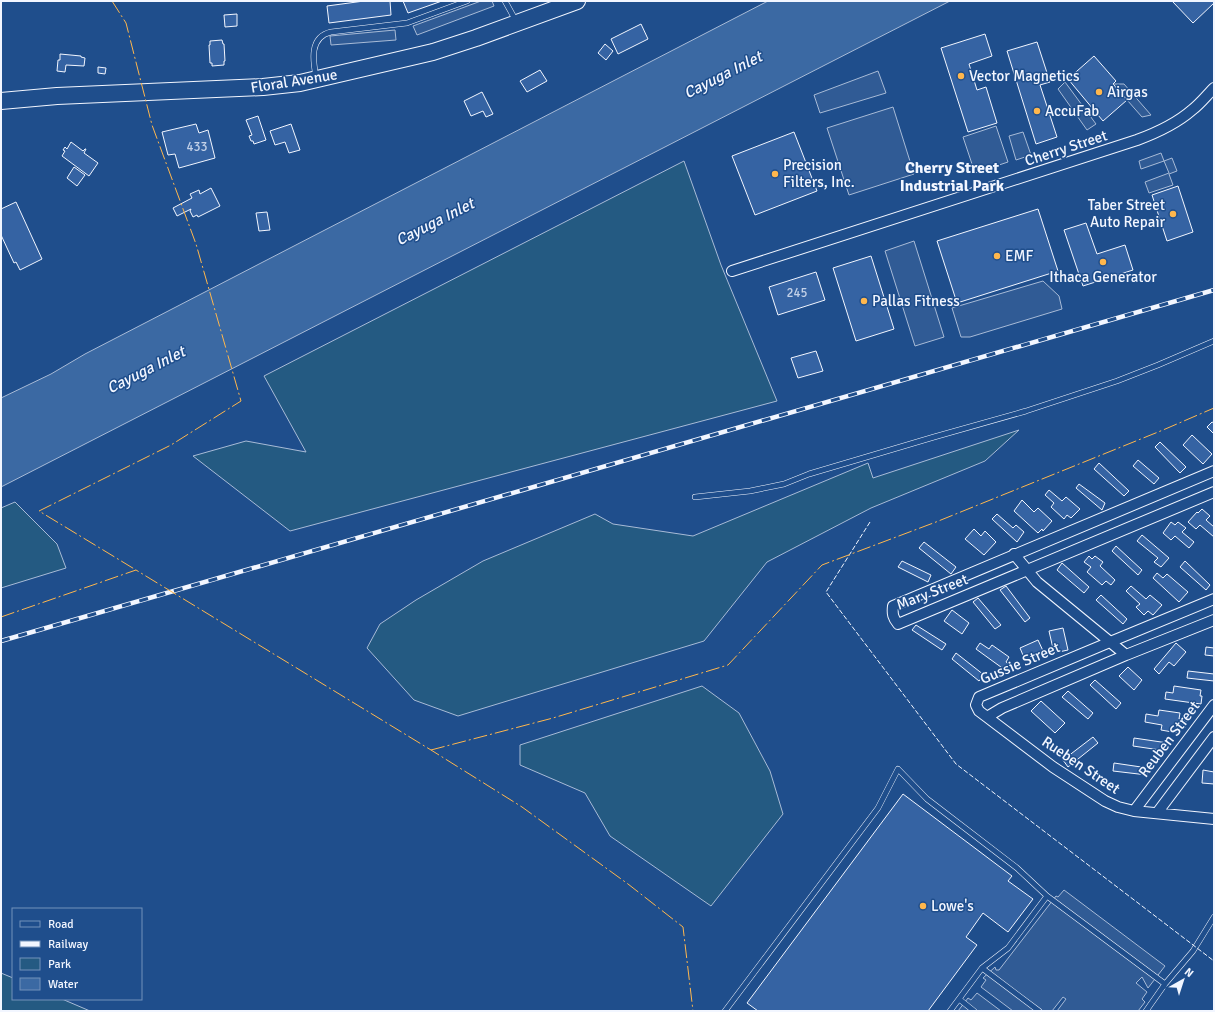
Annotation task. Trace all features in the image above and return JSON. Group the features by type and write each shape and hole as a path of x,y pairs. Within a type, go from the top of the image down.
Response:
{"main road":[{"name":"Floral Avenue","path":"1,101 58,96 263,87 316,80 433,52 517,24 576,1"}],"street":[{"name":"Cherry Street","path":"732,271 1156,133 1176,122 1192,110 1214,88"},
{"name":"Mary Street","path":"1214,471 893,606 892,613 894,620 898,624 1214,492"},
{"path":"1014,554 1037,582 1126,655"},
{"name":"Gussie Street","path":"987,718 979,711 976,705 979,697 1214,599"},
{"path":"987,718 1002,708 1126,655 1214,620"},
{"name":"Reuben Street","path":"1134,811 1214,705"},
{"name":"Rueben Street","path":"987,718 1053,767 1118,808 1214,820"},
{"path":"1157,813 1214,737"}],"lane":[{"path":"316,80 313,53 318,39 324,34 407,23 467,1"},
{"path":"505,1 517,24"},
{"path":"695,497 750,491 784,484 809,474 1026,411 1124,378 1214,341"},
{"path":"725,1011 878,808 898,769 927,799 1017,868 1047,896 1165,984"},
{"path":"950,1011 982,968 1008,948 1047,896"},
{"path":"1146,1011 1165,984 1193,951 1214,917"},
{"path":"982,968 1039,1011"},
{"path":"958,999 974,1011"}],"green space":[{"path":"684,161 721,265 777,401 290,531 193,456 246,441 306,452 264,376"},
{"path":"1019,430 985,461 871,508 767,562 704,641 458,716 414,700 367,648 380,624 416,600 483,561 595,514 613,524 693,536 868,463 873,478"},
{"path":"15,502 57,544 66,568 1,588 1,508"},
{"path":"702,686 739,713 770,771 783,814 711,906 610,836 585,793 520,765 520,745"},
{"path":"1,973 12,978 12,1000 64,1000 90,1011 1,1011"}],"shaded area":[{"path":"481,1 492,1 494,6 417,35 413,26"},
{"path":"395,30 396,40 331,45 330,36"},
{"path":"878,71 886,93 820,113 814,95"},
{"path":"1065,82 1096,124 1087,130 1058,89"},
{"path":"1113,84 1124,84 1151,115 1142,117"},
{"path":"893,107 914,174 849,195 827,128"},
{"path":"996,126 1008,162 975,173 963,137"},
{"path":"1023,132 1031,155 1016,160 1009,136"},
{"path":"1161,153 1164,161 1141,169 1139,161"},
{"path":"1172,158 1177,171 1169,174 1173,185 1149,193 1145,182 1169,173 1164,161"},
{"path":"914,241 944,337 915,346 885,251"},
{"path":"1043,281 1059,296 1062,309 970,337 961,337 952,308"},
{"path":"1064,890 1165,966 1148,988 1142,977 1136,983 1147,992 1142,999 1145,1002 1138,1011 1057,1011 1066,999 1063,997 1052,1011 1013,1011 981,987 986,980 983,978 995,967 996,970 999,970 1056,896 1058,897"},
{"path":"977,993 1001,1011 958,1011 968,998 971,1000"}],"water":[{"name":"Cayuga Inlet","path":"768,1 950,1 1,487 1,398 51,374 85,354"}],"building":[{"path":"364,1 390,1 391,15 329,23 327,6"},
{"path":"403,1 442,1 408,13"},
{"path":"1172,1 1214,1 1214,3 1193,23"},
{"path":"237,14 237,26 225,27 224,15"},
{"path":"641,24 648,39 618,54 611,39"},
{"name":"Vector Magnetics","path":"985,34 992,56 969,64 977,90 986,87 997,123 968,132 941,48"},
{"path":"222,40 224,44 224,65 212,66 212,63 210,63 210,41"},
{"name":"AccuFab","path":"1037,42 1050,82 1040,85 1057,137 1036,144 1007,51"},
{"path":"605,44 613,51 606,60 598,53"},
{"path":"60,54 81,56 85,58 84,66 66,65 65,72 57,71"},
{"name":"Airgas","path":"1094,56 1116,81 1113,84 1127,100 1103,121 1068,79"},
{"path":"98,67 106,68 105,74 98,73"},
{"path":"540,70 547,81 527,92 520,81"},
{"path":"482,92 493,114 486,117 483,111 471,116 464,101"},
{"path":"258,116 266,140 254,144 249,136 252,135 246,120"},
{"path":"196,124 199,133 208,130 215,158 179,168 175,154 168,155 162,132"},
{"path":"291,124 300,150 289,153 285,142 275,145 270,131"},
{"name":"Precision Filters, Inc.","path":"794,132 817,191 755,215 732,156"},
{"path":"71,142 83,151 86,149 84,153 98,163 89,176 62,156 65,151 63,150 65,147 67,149"},
{"path":"74,167 85,175 77,186 67,178"},
{"name":"Taber Street Auto Repair","path":"1178,186 1193,232 1167,241 1152,195"},
{"path":"211,188 220,206 198,217 197,215 193,217 190,211 191,209 177,216 173,208 192,198 190,194 199,190 200,194"},
{"path":"16,202 42,259 20,270 16,262 14,263 1,235 1,209"},
{"name":"EMF","path":"1038,209 1058,271 957,303 937,241"},
{"path":"267,212 270,230 259,231 256,213"},
{"name":"Ithaca Generator","path":"1086,223 1097,254 1125,245 1133,270 1083,286 1064,230"},
{"name":"Pallas Fitness","path":"871,256 894,329 856,341 833,268"},
{"path":"816,272 825,300 778,315 769,287"},
{"path":"816,351 823,371 798,378 791,358"},
{"path":"1212,422 1214,423 1214,434 1207,427"},
{"path":"1192,435 1212,454 1203,464 1183,445"},
{"path":"1160,442 1186,467 1180,473 1155,447"},
{"path":"1138,460 1159,478 1154,484 1133,466"},
{"path":"1099,463 1129,491 1124,496 1094,469"},
{"path":"1079,484 1105,503 1102,510 1076,488"},
{"path":"1049,490 1062,501 1066,497 1080,509 1071,518 1067,515 1064,519 1051,507 1054,503 1045,495"},
{"path":"1022,500 1034,512 1038,508 1052,521 1043,531 1042,529 1038,533 1014,511"},
{"path":"1202,509 1210,516 1206,520 1214,527 1214,537 1200,525 1196,529 1188,522 1197,512 1198,513"},
{"path":"997,514 1013,528 1016,525 1024,532 1017,542 992,519"},
{"path":"1171,522 1175,525 1178,522 1186,528 1182,532 1194,542 1189,548 1175,536 1171,540 1163,533"},
{"path":"974,529 981,536 985,531 996,542 984,555 965,539"},
{"path":"1142,535 1169,558 1161,567 1154,562 1158,558 1137,541"},
{"path":"924,542 956,567 951,574 919,548"},
{"path":"1116,546 1142,570 1138,575 1112,551"},
{"path":"1089,556 1092,559 1095,556 1103,562 1100,566 1115,580 1111,585 1106,581 1102,585 1087,572 1091,567 1084,562"},
{"path":"902,561 931,575 928,582 898,567"},
{"path":"1185,561 1210,585 1206,590 1180,567"},
{"path":"1062,563 1089,587 1084,593 1057,570"},
{"path":"1157,573 1163,578 1167,574 1188,592 1179,602 1153,578"},
{"path":"1006,586 1030,618 1025,622 1000,590"},
{"path":"1131,586 1146,599 1150,595 1162,605 1153,615 1148,611 1144,615 1136,607 1140,604 1126,591"},
{"path":"1101,595 1127,619 1123,624 1096,600"},
{"path":"978,598 1001,625 995,629 973,602"},
{"path":"952,610 969,623 962,634 944,621"},
{"path":"916,625 946,644 942,650 912,630"},
{"path":"1063,628 1068,650 1054,653 1049,631"},
{"path":"1038,640 1044,653 1025,660 1020,648"},
{"path":"980,643 989,649 992,645 1009,657 1006,662 1009,664 1005,670 976,649"},
{"path":"1176,643 1186,652 1174,666 1169,662 1159,674 1154,669"},
{"path":"1206,647 1214,648 1214,656 1205,655"},
{"path":"956,653 984,675 979,681 952,659"},
{"path":"1128,667 1142,680 1134,690 1119,676"},
{"path":"1188,671 1214,674 1214,681 1187,678"},
{"path":"1095,680 1121,703 1116,709 1090,685"},
{"path":"1174,686 1201,690 1201,704 1165,699 1166,692 1173,693"},
{"path":"1068,691 1093,713 1088,719 1062,697"},
{"path":"1041,701 1065,723 1055,733 1031,711"},
{"path":"1159,710 1180,713 1179,719 1186,721 1185,728 1179,728 1178,733 1161,730 1162,725 1145,722 1146,714 1158,716"},
{"path":"1093,737 1098,743 1068,767 1063,760"},
{"path":"1134,738 1168,743 1167,751 1133,746"},
{"path":"1114,763 1148,768 1147,775 1113,771"},
{"path":"1203,770 1214,772 1214,784 1202,783"},
{"name":"Lowe's","path":"903,794 1012,876 1008,881 1033,899 1008,932 983,913 966,937 977,945 928,1011 758,1011 747,1003"}],"railway":[{"path":"1,641 1214,290"}],"fence":[{"path":"870,522 826,592 956,764 1214,961"}],"power":[{"path":"112,1 126,23 152,125 196,244 241,401 171,445 39,511 136,570"},
{"path":"431,750 553,718 728,665 822,565 936,522 1214,408"},
{"path":"1,617 136,570 522,807 628,884 683,927 693,1011"}],"place":[{"name":"Vector Magnetics","path":"961,76"},
{"name":"Airgas","path":"1099,92"},
{"name":"AccuFab","path":"1037,111"},
{"name":"Precision Filters, Inc.","path":"775,174"},
{"name":"Taber Street Auto Repair","path":"1173,214"},
{"name":"EMF","path":"997,256"},
{"name":"Ithaca Generator","path":"1103,262"},
{"name":"Pallas Fitness","path":"864,301"},
{"name":"Lowe's","path":"923,906"}],"district":[{"name":"Cherry Street Industrial Park","path":"952,177"}]}
